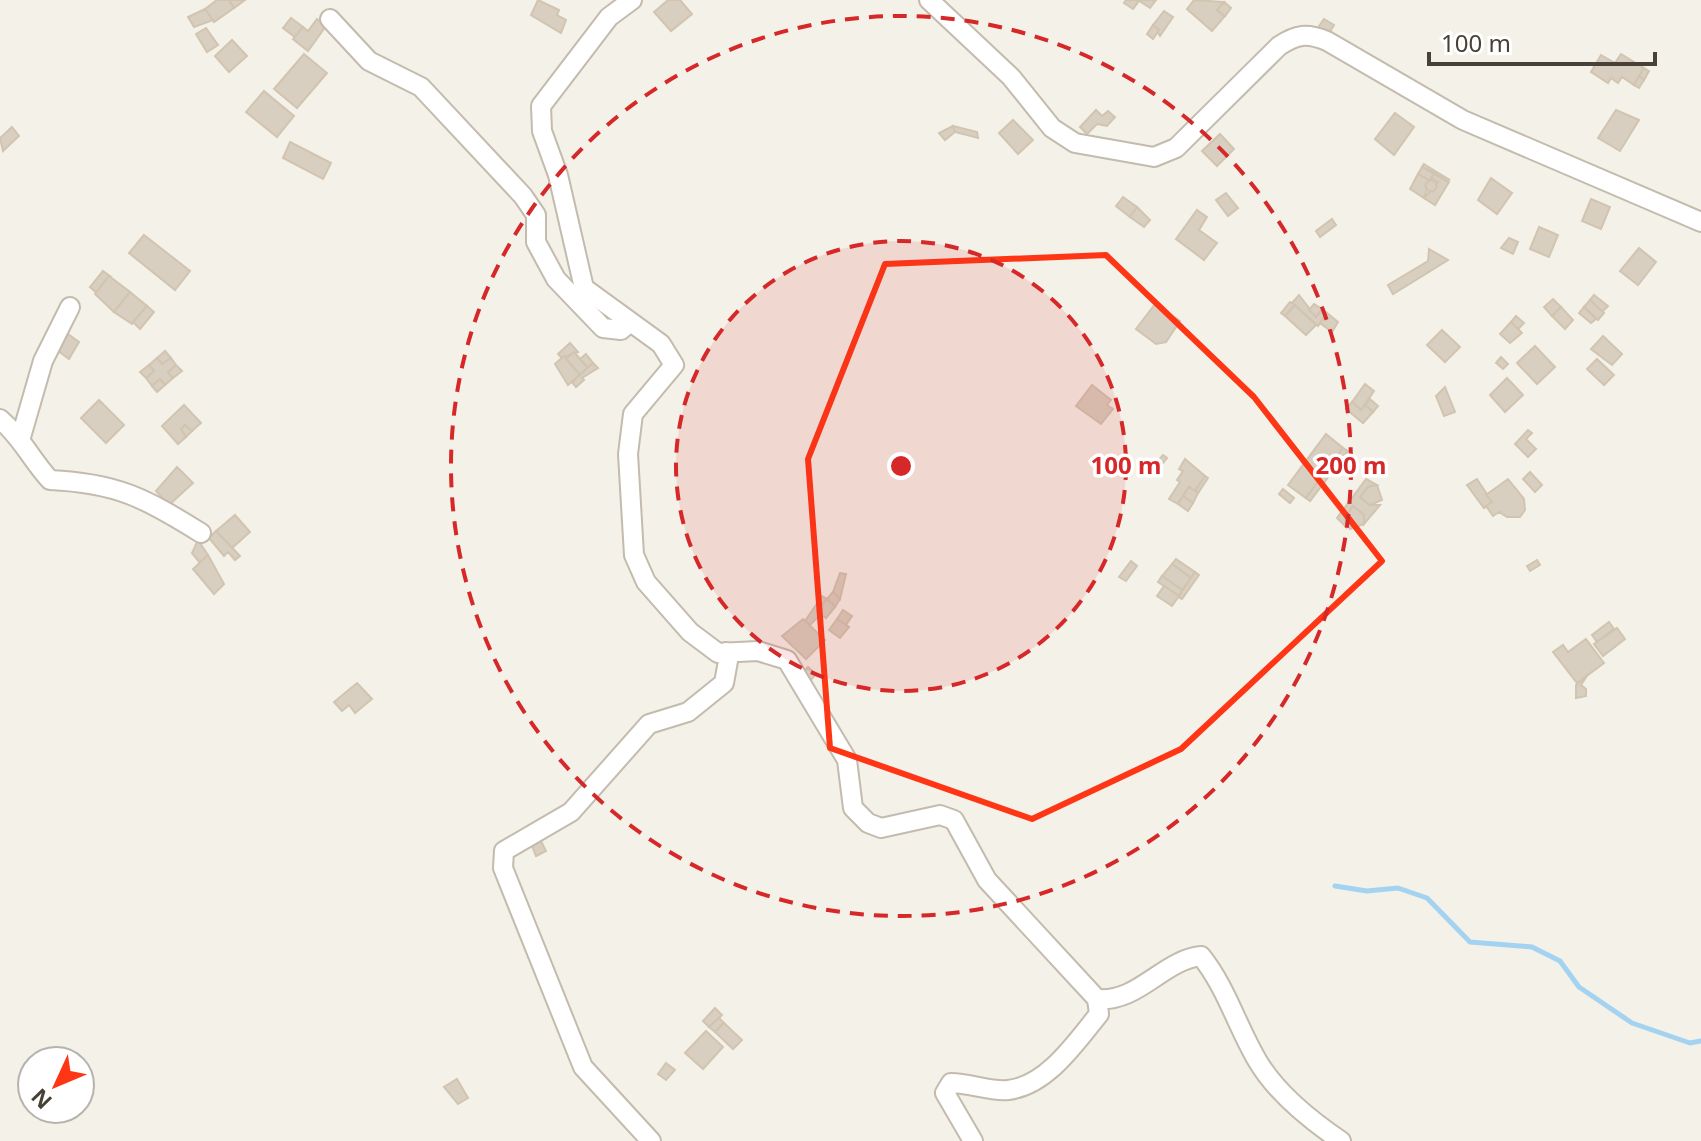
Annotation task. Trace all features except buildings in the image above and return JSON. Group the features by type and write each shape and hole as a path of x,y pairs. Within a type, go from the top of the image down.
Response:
{"street":[{"path":"632,0 609,17 541,106 542,131 558,175 584,288 661,344 674,365 633,414 628,454 634,555 646,582 690,632 718,653 758,651 787,660 847,760 853,808 868,823 881,828 940,815 954,820 967,838 987,880 1097,999 1099,1014 1067,1053 1031,1083 1007,1091 971,1083 951,1083 945,1093 973,1141"},
{"path":"929,0 1011,77 1052,128 1075,143 1154,157 1176,148 1279,46 1294,36 1309,34 1327,41 1463,120 1701,222"},
{"path":"330,19 369,61 421,87 523,196 536,215 536,242 556,279 603,328 621,330 630,322"},
{"path":"21,437 43,361 70,307"},
{"path":"0,419 21,437 28,455 50,480 95,482 137,497 201,533"},
{"path":"651,1141 583,1067 503,868 504,851 571,812 649,724 688,712 724,683 728,661 726,652"},
{"path":"1097,999 1110,1000 1137,989 1186,958 1201,956 1214,972 1258,1062 1305,1117 1341,1141"}],"highlighted area":[{"path":"1106,255 1254,397 1382,561 1181,749 1032,819 830,748 808,459 885,264"}],"waterway":[{"path":"1335,886 1367,891 1398,888 1427,898 1470,942 1532,947 1560,961 1579,987 1632,1023 1690,1043 1701,1041"}]}
